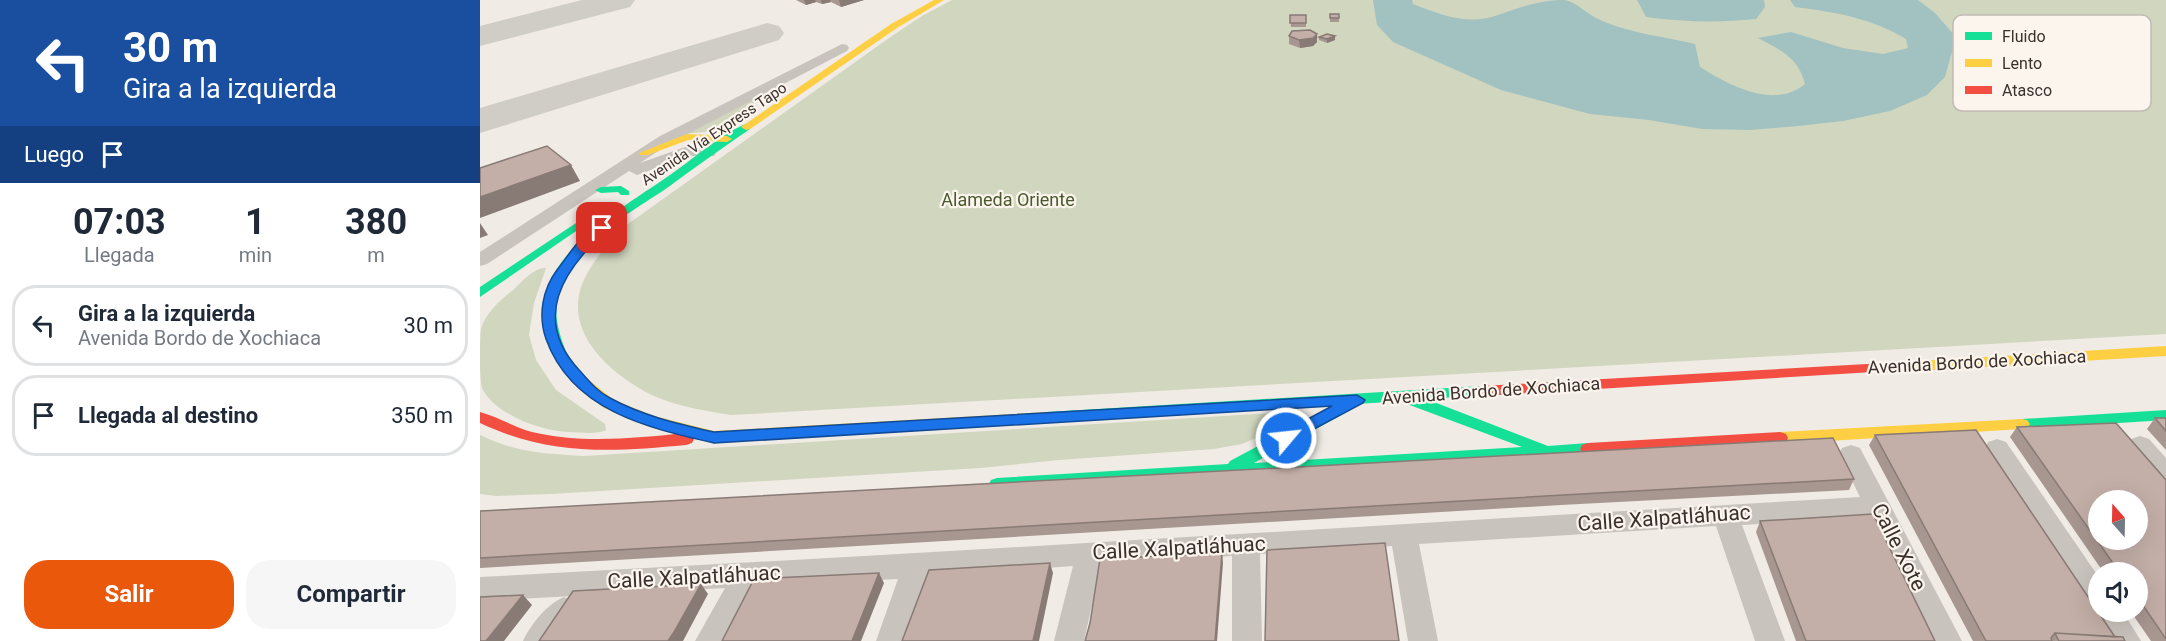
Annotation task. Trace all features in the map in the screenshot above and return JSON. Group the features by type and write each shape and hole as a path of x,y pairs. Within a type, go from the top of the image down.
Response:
{"main road":[{"name":"Avenida Vía Express Tapo","path":"602,228 709,145 842,48 893,15 922,0"},
{"name":"Avenida Vía Express Tapo","path":"709,145 728,140 897,24 940,0"},
{"path":"644,153 681,138 709,145"},
{"name":"Avenida Vía Express Tapo","path":"480,292 688,151"},
{"path":"601,190 634,188"},
{"path":"489,304 530,269 602,228"},
{"name":"Avenida Bordo de Xochiaca","path":"602,228 568,263 552,290 548,310 549,328 558,352 577,379 604,402 661,426 714,437 2166,351"},
{"path":"1402,396 1556,453"},
{"path":"1229,469 1357,400"},
{"path":"978,485 1229,469 1556,453 2166,415"},
{"path":"480,417 509,432 549,444 609,445 714,437"}],"street":[{"path":"480,260 644,153 697,122 842,48"},
{"path":"480,271 601,190 650,164 709,145"},
{"path":"2140,445 2166,475"},
{"path":"1997,448 2088,584"},
{"name":"Calle Xote","path":"1851,454 1947,641"},
{"name":"Calle Xalpatláhuac","path":"480,589 916,566 1090,553 1878,506"},
{"path":"1725,514 1770,641"},
{"path":"1404,535 1423,641"},
{"path":"1246,545 1246,641"},
{"path":"1069,641 1090,553"},
{"path":"891,641 916,566"},
{"path":"710,641 748,574"},
{"path":"538,641 588,582"},
{"path":"2114,622 2127,641"}],"green space":[{"name":"Alameda Oriente","path":"952,0 2166,0 2166,334 731,415 685,406 659,398 644,391 614,370 590,344 582,329 578,312 579,295 585,277 621,229 922,16"},
{"path":"767,91 768,94 712,131 684,134"},
{"path":"546,268 534,303 529,335 536,360 556,390 605,424 606,430 602,432 558,431 533,425 508,414 488,398 482,388 480,346 483,323 494,307 532,273"},
{"path":"1288,412 1298,415 1288,424 1242,444 1214,449 980,468 551,494 496,496 480,494 480,435 518,449 584,456"}],"water":[{"path":"1373,0 1412,0 1413,4 1455,18 1476,19 1538,3 1565,0 1608,23 1645,34 1695,44 1700,67 1738,87 1766,95 1780,95 1805,84 1798,67 1788,56 1758,38 1791,32 1843,48 1883,54 1908,48 1906,39 1880,26 1838,14 1795,7 1790,0 1918,0 1935,13 1953,34 1953,48 1945,77 1927,95 1890,111 1843,121 1798,126 1750,130 1702,129 1649,120 1590,114 1501,90 1393,42 1377,25"},
{"path":"1637,0 1764,0 1765,7 1756,19 1687,21 1646,17"}],"building":[{"path":"1330,14 1339,14 1339,18 1330,18"},
{"path":"1290,15 1306,15 1306,23 1290,23"},
{"path":"1310,30 1317,34 1313,38 1299,40 1289,36 1292,31"},
{"path":"1327,34 1335,36 1327,39 1319,37"},
{"path":"547,146 571,165 480,197 480,168"},
{"path":"2155,418 2166,418 2166,431"},
{"path":"2116,423 2166,480 2166,639 2148,613 2148,562 2112,562 2104,550 2148,550 2148,490 2088,490 2088,528 2017,427"},
{"path":"1976,430 2088,597 2088,622 2105,622 2115,637 2055,633 2051,638 2052,641 1986,641 1875,435"},
{"path":"1833,438 1854,479 480,558 480,511"},
{"path":"1873,514 1935,641 1806,641 1760,521"},
{"path":"1385,543 1399,641 1265,641 1267,550"},
{"path":"1222,553 1215,641 1085,641 1100,559"},
{"path":"1050,563 1033,641 902,641 929,570"},
{"path":"879,573 852,641 722,641 754,579"},
{"path":"701,584 668,641 539,641 573,591"},
{"path":"523,595 486,641 480,641 480,597"},
{"path":"2055,633 2123,637 2125,641 2059,641"}],"taxiway":[{"path":"480,36 619,0"},
{"path":"480,121 767,33"}],"traffic: fast":[{"path":"560,354 550,324 549,305 554,286 563,268 577,251 611,221 746,127"},
{"path":"601,190 621,189 625,193"},
{"path":"480,293 594,214"},
{"path":"1047,417 1482,391"},
{"path":"1412,400 1541,448"},
{"path":"1236,465 1349,404"},
{"path":"2022,424 2166,415"},
{"path":"997,484 1588,449"}],"traffic: slow":[{"path":"746,127 894,26 940,0"},
{"path":"644,153 687,137 727,139"},
{"path":"1885,368 2166,351"},
{"path":"560,354 575,376 609,404 650,421 714,437 1047,417"},
{"path":"1780,438 2022,424"}],"traffic: jam":[{"path":"1482,391 1885,368"},
{"path":"480,417 506,429 556,442 606,445 686,439"},
{"path":"1588,449 1780,438"}],"route":[{"path":"602,228 582,246 557,280 549,300 549,328 558,352 567,366 590,391 604,402 661,426 714,437 1357,400 1286,438"}]}
